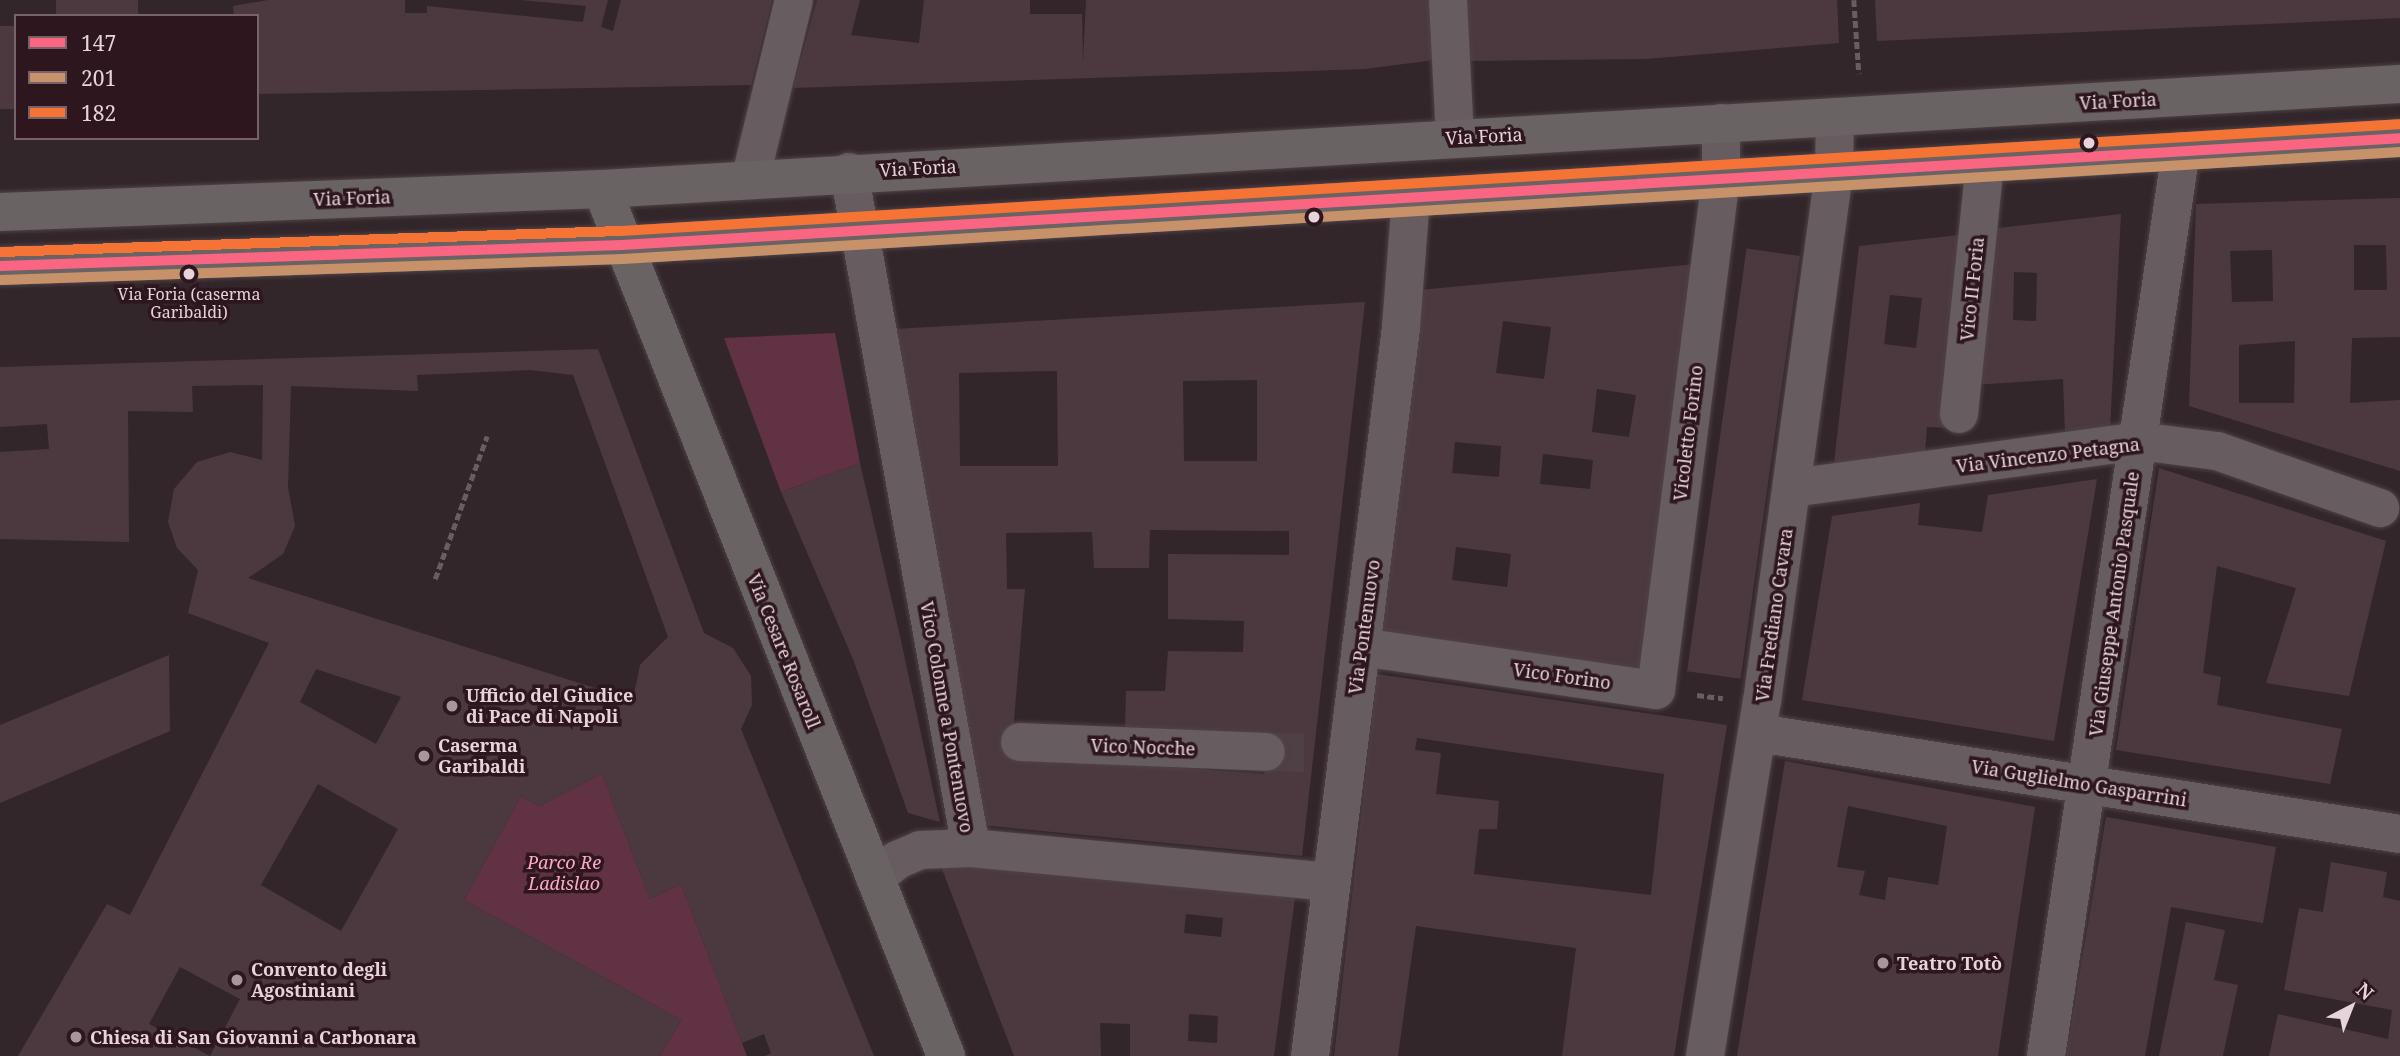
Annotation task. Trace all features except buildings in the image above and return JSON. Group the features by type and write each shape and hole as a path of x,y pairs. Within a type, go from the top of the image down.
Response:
{"main road":[{"name":"Via Foria","path":"0,212 602,188 2400,84"},
{"path":"0,266 622,245 2400,138"},
{"name":"Via Cesare Rosaroll","path":"602,188 622,245 946,1056"}],"street":[{"path":"750,180 794,0"},
{"path":"1448,0 1455,138"},
{"path":"1833,172 1848,117"},
{"name":"Vicoletto Forino","path":"1656,690 1721,177 1721,123"},
{"name":"Via Giuseppe Antonio Pasquale","path":"2046,1056 2181,151"},
{"name":"Vico II Foria","path":"1959,414 1985,163"},
{"name":"Vico Colonne a Pontenuovo","path":"849,172 971,848 1330,882"},
{"name":"Via Frediano Cavara","path":"1705,1056 1760,718 1833,172"},
{"name":"Via Pontenuovo","path":"1310,1056 1330,882 1330,754 1361,647 1401,327 1410,198"},
{"name":"Via Vincenzo Petagna","path":"1792,488 2138,441 2217,451 2380,508"},
{"name":"Vico Forino","path":"1361,647 1656,690"},
{"name":"Via Guglielmo Gasparrini","path":"1760,718 2088,785 2400,834"},
{"name":"Vico Nocche","path":"1020,742 1266,752"},
{"path":"875,878 897,860 920,850 971,848"}],"path":[{"path":"1848,117 1854,0"},
{"path":"435,579 486,436"},
{"path":"1656,690 1760,718"}],"green space":[{"path":"835,333 860,463 781,492 724,338"},
{"name":"Parco Re Ladislao","path":"602,774 650,899 681,884 747,1056 660,1056 681,1020 464,900 521,796 539,806"}],"tunnel":[{"path":"1266,752 1313,753"}],"transit line":[{"name":"182","path":"0,252 621,231 2399,124"},
{"name":"147","path":"0,266 622,245 2400,138"},
{"name":"201","path":"0,280 623,259 2400,152"}],"place":[{"name":"Via Foria (caserma Garibaldi)","path":"189,274"},
{"name":"Ufficio del Giudice di Pace di Napoli","path":"452,706"},
{"name":"Caserma Garibaldi","path":"424,756"},
{"name":"Teatro Totò","path":"1883,963"},
{"name":"Convento degli Agostiniani","path":"237,980"},
{"name":"Chiesa di San Giovanni a Carbonara","path":"76,1037"}]}
